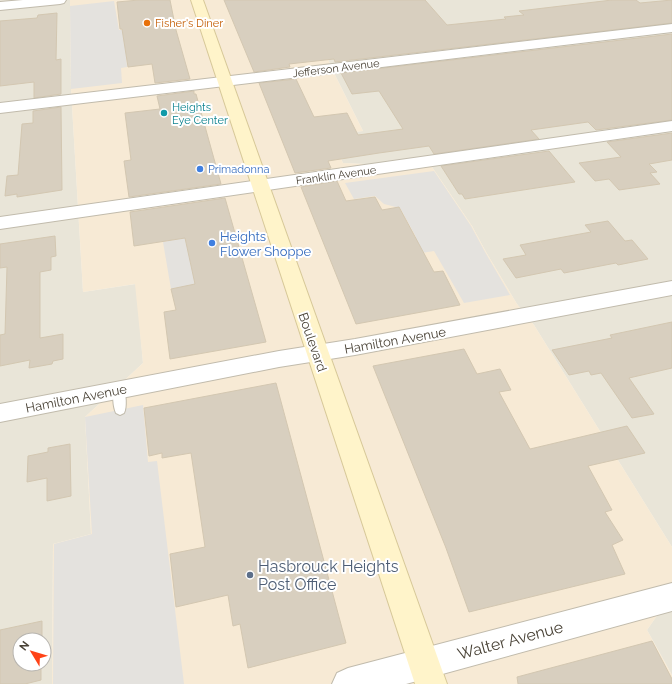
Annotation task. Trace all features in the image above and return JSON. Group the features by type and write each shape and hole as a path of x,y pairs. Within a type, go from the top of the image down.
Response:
{"street":[{"path":"0,6 60,0"},
{"name":"Boulevard","path":"197,0 261,185 317,354 428,674"},
{"name":"Jefferson Avenue","path":"0,108 672,28"},
{"name":"Franklin Avenue","path":"0,223 672,126"},
{"name":"Hamilton Avenue","path":"0,413 119,400 317,354 672,288"},
{"name":"Walter Avenue","path":"348,684 428,674 471,650 672,597"}],"shaded area":[{"path":"0,0 70,0 71,89 83,292 136,284 143,363 85,417 91,534 53,544 52,684 0,684"},
{"path":"70,0 303,0 334,73 363,131 330,135 343,163 432,167 472,226 517,304 534,325 672,547 672,594 647,630 672,675 672,684 52,684 53,544 91,534 85,417 143,363 135,284 83,292 71,89"},
{"path":"303,0 672,0 672,547 534,325 517,304 472,226 432,167 343,163 330,135 363,131 334,73"},
{"path":"114,1 119,30 144,28 147,51 126,54 127,67 121,68 122,83 71,89 70,6"},
{"path":"434,171 471,226 510,295 464,303 434,251 385,259 378,243 416,237 400,208 384,204 375,196 354,199 345,183"},
{"path":"185,238 189,256 239,247 242,256 206,262 211,282 171,289 163,242"},
{"path":"143,405 148,462 157,461 184,684 53,684 54,544 92,534 85,417"},
{"path":"672,594 672,675 647,630"}],"building":[{"path":"170,0 176,30 190,79 155,83 152,64 128,67 122,29 120,29 117,2"},
{"path":"224,0 425,0 447,25 506,19 504,17 524,15 519,11 612,0 636,0 640,3 672,0 672,23 335,62 334,59 289,64 290,67 254,72"},
{"path":"57,13 56,60 61,59 61,94 34,98 34,82 0,86 0,21 37,18 38,15"},
{"path":"672,34 672,120 596,130 588,122 531,130 539,139 434,154 429,146 328,161 331,168 295,173 259,83 296,79 314,117 347,113 358,135 403,129 379,91 352,94 341,73"},
{"path":"194,91 221,184 129,197 124,161 131,160 125,113 160,109 157,96"},
{"path":"61,107 62,190 17,197 17,194 5,196 7,176 18,175 22,124 33,123 33,111"},
{"path":"672,133 672,160 649,164 657,172 650,173 660,184 619,190 609,179 595,181 579,163 621,157 607,142"},
{"path":"549,151 575,182 465,199 462,194 459,194 441,166"},
{"path":"337,181 346,201 375,197 382,210 399,207 434,272 443,271 460,305 356,324 301,187"},
{"path":"225,198 266,342 170,359 164,312 176,310 171,289 195,284 185,238 134,246 130,212"},
{"path":"608,221 625,241 632,240 648,259 618,265 616,263 564,273 561,269 516,278 503,259 526,255 520,245 591,232 585,225"},
{"path":"55,236 56,256 51,257 51,270 40,272 40,338 63,334 63,359 53,361 52,364 29,368 30,360 0,366 0,335 5,334 7,267 0,268 0,244"},
{"path":"672,322 672,368 629,378 654,414 632,418 601,373 591,375 589,371 569,375 552,350 612,338 610,335"},
{"path":"464,349 477,374 500,369 511,390 499,392 530,449 627,426 645,453 588,466 612,510 605,512 623,540 612,545 625,574 469,612 446,548 373,366"},
{"path":"276,383 346,643 248,668 240,624 233,626 228,595 176,607 170,554 205,547 191,453 162,458 162,453 149,456 144,408"},
{"path":"70,444 71,496 47,501 47,478 27,482 28,456 48,452 48,448"},
{"path":"42,621 42,632 12,632 12,672 41,672 41,680 25,684 0,684 0,630"},
{"path":"652,641 672,679 672,684 518,684 517,677"}],"place":[{"name":"Fisher's Diner","path":"147,23"},
{"name":"Heights Eye Center","path":"164,113"},
{"name":"Primadonna","path":"200,169"},
{"name":"Heights Flower Shoppe","path":"212,243"},
{"name":"Hasbrouck Heights Post Office","path":"250,575"}]}
